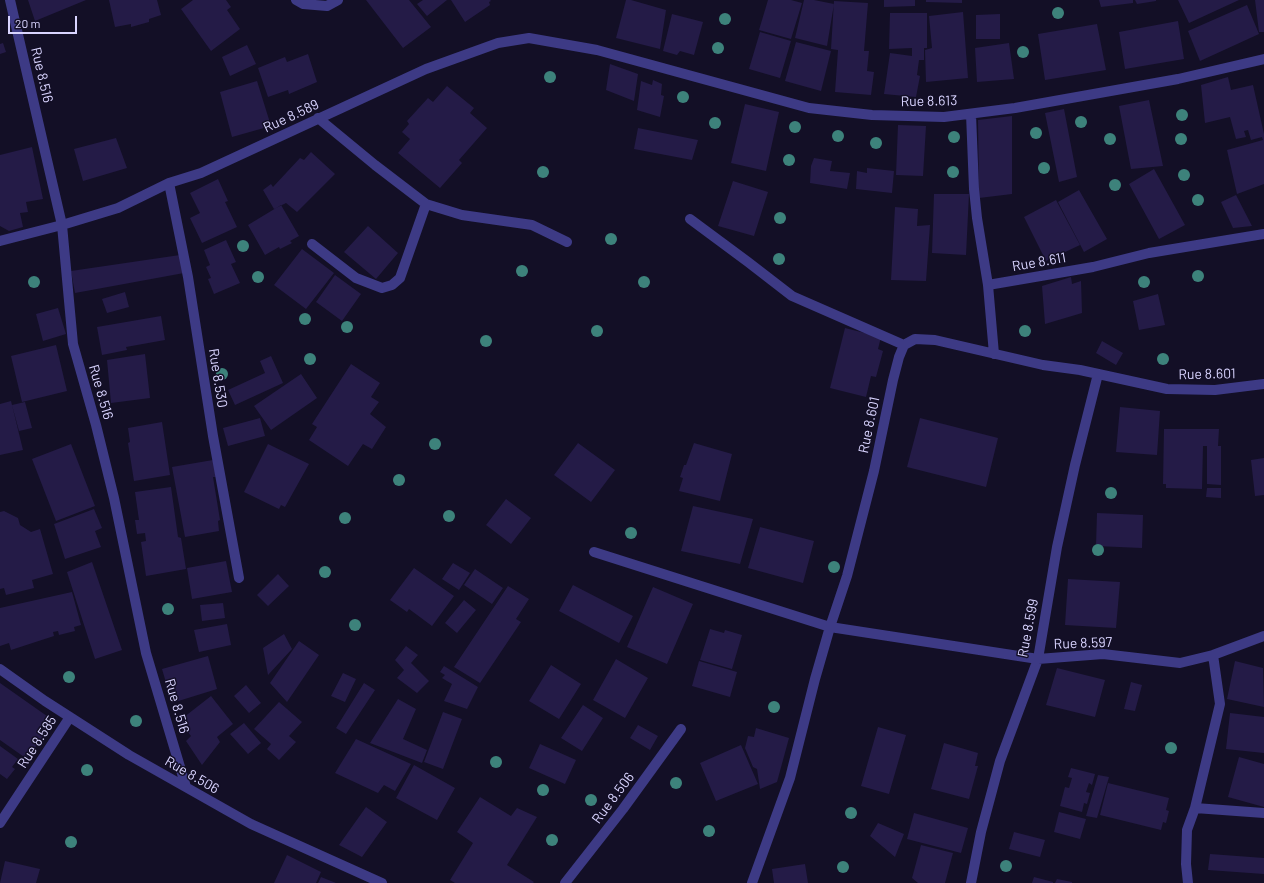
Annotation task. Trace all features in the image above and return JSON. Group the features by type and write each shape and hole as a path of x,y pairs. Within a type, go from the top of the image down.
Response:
{"street":[{"name":"Rue 8.516","path":"10,0 62,225 73,344 96,425 114,498 146,653 186,787"},
{"path":"296,0 303,4 327,6 338,0"},
{"name":"Rue 8.589","path":"0,241 62,225 118,208 169,184 201,173 426,69 498,43 529,38 597,50"},
{"name":"Rue 8.613","path":"597,50 809,108 872,115 944,118 1015,108 1178,78 1264,59"},
{"path":"970,114 977,218 988,285 994,354"},
{"path":"318,118 375,165 426,204 462,215 532,225 567,242"},
{"name":"Rue 8.530","path":"169,184 188,277 213,436 239,578"},
{"path":"312,244 356,278 382,288 392,285 400,278 426,204"},
{"path":"690,219 792,296 904,345"},
{"name":"Rue 8.611","path":"988,285 1093,267 1149,253 1264,234"},
{"name":"Rue 8.601","path":"752,883 790,778 815,679 847,576 874,471 893,380 904,345 915,339 935,340 1043,365 1098,374 1167,389 1215,390 1264,384"},
{"name":"Rue 8.599","path":"971,883 980,832 1000,760 1038,659 1057,547 1075,465 1098,374"},
{"path":"594,552 830,627"},
{"name":"Rue 8.597","path":"830,627 1038,659 1103,654 1180,663 1213,655 1264,636"},
{"path":"1188,883 1186,864 1187,830 1195,808 1220,704 1213,655"},
{"name":"Rue 8.506","path":"0,670 129,754 251,824 382,883"},
{"name":"Rue 8.585","path":"0,823 70,717"},
{"name":"Rue 8.506","path":"565,883 623,810 681,729"},
{"path":"1195,808 1264,813"}],"building":[{"path":"28,0 86,0 35,21"},
{"path":"109,0 157,0 161,15 149,19 149,22 131,27 131,24 115,27"},
{"path":"193,0 226,0 231,7 227,10 240,29 211,51 181,9"},
{"path":"366,0 409,0 431,27 403,48"},
{"path":"423,0 447,0 427,16 417,4"},
{"path":"451,0 491,1 489,2 490,5 465,22"},
{"path":"626,0 631,0 666,10 660,49 616,38"},
{"path":"768,0 791,0 802,3 791,39 759,30"},
{"path":"804,0 814,0 834,4 827,46 795,38"},
{"path":"884,0 915,0 915,6 884,7"},
{"path":"926,0 962,0 962,3 926,2"},
{"path":"1099,0 1133,0 1133,3 1101,7"},
{"path":"1135,0 1156,0 1156,1 1137,4"},
{"path":"1178,0 1239,0 1189,23"},
{"path":"1255,0 1264,0 1264,32 1259,32"},
{"path":"834,1 868,3 864,51 869,51 867,71 874,72 871,95 835,92 838,50 831,49"},
{"path":"1247,5 1259,34 1200,61 1188,31"},
{"path":"963,12 968,78 926,82 925,50 932,48 929,16"},
{"path":"890,13 927,13 927,48 924,48 924,60 919,60 917,75 920,76 916,97 884,94 890,53 912,56 912,48 889,49"},
{"path":"672,14 703,22 694,55 680,51 677,55 663,51"},
{"path":"1000,14 1000,39 976,39 976,15"},
{"path":"1178,21 1184,59 1125,69 1119,32"},
{"path":"1097,24 1106,70 1045,80 1038,34"},
{"path":"760,32 791,41 780,78 749,69"},
{"path":"796,42 831,51 821,91 785,81"},
{"path":"3,43 6,52 0,54 0,44"},
{"path":"1009,43 1014,79 977,82 975,48"},
{"path":"247,45 256,64 230,76 222,57"},
{"path":"308,54 317,82 289,94 288,90 268,97 258,68 285,57 287,62"},
{"path":"610,64 638,74 634,101 606,90"},
{"path":"1228,77 1231,90 1253,85 1264,134 1264,184 1237,194 1227,150 1263,140 1262,137 1251,140 1248,130 1244,131 1246,137 1236,139 1230,117 1205,123 1201,85"},
{"path":"653,80 662,84 661,95 664,96 660,117 637,110 641,81 652,85"},
{"path":"257,81 271,126 232,137 220,92"},
{"path":"447,86 474,108 470,113 487,128 459,160 462,163 440,188 398,153 410,139 402,132 409,124 407,121 428,98 433,102"},
{"path":"1149,100 1163,166 1131,169 1119,106"},
{"path":"745,104 779,112 766,171 731,163"},
{"path":"1064,109 1077,177 1059,182 1045,113"},
{"path":"1012,116 1012,194 979,198 978,120"},
{"path":"898,125 926,126 923,176 896,175"},
{"path":"638,128 698,140 692,160 634,149"},
{"path":"116,138 127,168 83,181 74,149"},
{"path":"32,147 43,199 26,202 28,212 20,213 23,227 9,231 0,226 0,155"},
{"path":"311,152 335,174 297,212 286,203 274,209 263,190 271,184 273,187 300,158 304,160"},
{"path":"814,158 832,161 830,171 850,173 847,189 810,183 811,166"},
{"path":"867,168 894,171 892,193 856,189 857,171 867,173"},
{"path":"1154,169 1185,225 1159,239 1129,184"},
{"path":"218,179 228,201 225,202 237,227 202,243 190,218 200,213 190,193"},
{"path":"733,181 768,192 754,236 718,226"},
{"path":"1079,190 1107,239 1084,252 1058,202"},
{"path":"934,194 969,194 966,255 932,253"},
{"path":"1236,195 1252,226 1233,228 1221,202"},
{"path":"1056,200 1080,245 1046,261 1024,217"},
{"path":"281,205 299,236 290,241 292,243 280,249 279,247 265,255 248,225"},
{"path":"895,207 918,209 917,226 930,225 926,281 891,280"},
{"path":"368,226 398,253 376,279 344,252"},
{"path":"226,240 236,262 231,264 240,283 214,294 208,279 211,278 206,267 210,265 204,250"},
{"path":"302,249 334,273 306,309 274,285"},
{"path":"180,255 184,273 75,293 71,271"},
{"path":"335,275 361,294 342,321 316,302"},
{"path":"1071,277 1072,284 1081,281 1082,313 1045,324 1042,286"},
{"path":"125,292 129,307 107,313 102,299"},
{"path":"1158,294 1165,325 1139,330 1133,301"},
{"path":"58,308 66,334 43,341 36,314"},
{"path":"161,316 165,340 126,347 127,350 102,355 97,327"},
{"path":"845,328 881,337 878,349 883,351 876,377 871,376 866,397 830,388"},
{"path":"1102,341 1123,353 1116,365 1096,353"},
{"path":"56,345 67,391 22,402 11,356"},
{"path":"145,354 150,398 111,403 107,360"},
{"path":"271,356 283,383 235,405 228,390 265,373 260,361"},
{"path":"351,364 380,383 371,397 379,402 370,414 386,427 372,449 363,444 348,466 309,440 317,427 312,424"},
{"path":"301,374 317,398 271,430 254,406"},
{"path":"11,401 23,450 0,455 0,404"},
{"path":"25,402 32,428 19,431 12,405"},
{"path":"1120,407 1160,411 1157,455 1116,452"},
{"path":"260,418 265,436 228,446 223,428"},
{"path":"920,418 998,438 986,487 907,467"},
{"path":"162,422 170,475 134,481 128,443 130,442 128,428"},
{"path":"1164,429 1219,429 1218,446 1221,446 1221,485 1207,484 1207,446 1203,446 1202,489 1166,488 1166,484 1163,484"},
{"path":"578,443 615,470 591,502 554,475"},
{"path":"694,443 732,454 720,501 679,491 683,478 680,477"},
{"path":"71,444 95,506 56,521 32,459"},
{"path":"268,444 309,464 285,507 281,505 279,509 244,492"},
{"path":"1264,458 1264,495 1255,496 1251,460"},
{"path":"213,460 216,477 213,477 220,520 218,521 219,531 185,537 172,467"},
{"path":"171,487 178,537 181,538 186,569 146,576 141,542 146,541 145,533 137,534 135,520 139,520 135,492"},
{"path":"1207,488 1221,488 1221,498 1206,497"},
{"path":"506,499 531,518 511,544 486,525"},
{"path":"693,506 753,519 740,564 681,551"},
{"path":"94,509 102,528 95,531 101,547 65,559 54,524"},
{"path":"4,511 18,518 20,525 31,532 40,529 53,574 32,580 34,588 6,595 4,588 0,589 0,512"},
{"path":"1097,513 1143,515 1142,548 1096,546"},
{"path":"760,527 814,541 803,583 748,568"},
{"path":"226,561 232,592 192,599 187,568"},
{"path":"92,562 122,650 95,659 67,572"},
{"path":"453,563 470,573 459,590 442,579"},
{"path":"414,568 454,596 432,626 409,609 407,612 390,600"},
{"path":"475,569 503,588 492,604 464,585"},
{"path":"278,574 289,586 268,606 257,595"},
{"path":"1068,579 1120,582 1116,628 1065,625"},
{"path":"573,585 633,616 619,643 559,611"},
{"path":"508,586 529,599 516,619 521,622 480,683 454,667"},
{"path":"653,587 693,604 667,664 627,647"},
{"path":"72,592 81,625 74,627 75,631 59,635 58,631 53,632 54,636 11,650 9,643 0,646 0,608"},
{"path":"464,600 476,610 457,633 445,623"},
{"path":"223,603 225,618 202,621 200,605"},
{"path":"227,624 231,645 199,652 194,630"},
{"path":"710,629 724,633 725,630 742,635 732,669 700,660"},
{"path":"284,634 292,649 268,675 263,648"},
{"path":"299,641 319,655 287,702 270,683"},
{"path":"406,646 418,655 411,663 429,681 417,693 397,678 404,670 395,660"},
{"path":"208,656 217,689 172,703 162,669"},
{"path":"616,659 648,678 625,718 593,700"},
{"path":"699,661 737,672 730,697 692,686"},
{"path":"1235,661 1263,668 1264,707 1227,699"},
{"path":"551,665 581,684 559,719 529,701"},
{"path":"444,666 478,687 467,709 444,701 452,684 442,678 445,675 440,672"},
{"path":"1057,668 1105,680 1095,717 1046,705"},
{"path":"343,673 356,679 345,702 331,696"},
{"path":"1131,682 1142,685 1135,711 1124,709"},
{"path":"0,683 54,721 27,759 0,740"},
{"path":"364,683 375,690 346,734 336,728"},
{"path":"246,685 261,703 249,713 234,696"},
{"path":"211,696 233,724 217,737 220,742 202,765 186,741 191,736 179,721"},
{"path":"398,699 416,709 403,739 427,750 422,763 370,743"},
{"path":"279,702 302,722 289,736 296,742 279,760 267,749 271,744 254,729"},
{"path":"583,705 603,718 582,751 561,738"},
{"path":"443,712 462,719 443,769 424,762"},
{"path":"1230,713 1264,717 1264,753 1226,749"},
{"path":"244,723 261,743 248,754 230,734"},
{"path":"638,725 658,736 650,750 630,738"},
{"path":"878,727 906,735 889,794 861,786"},
{"path":"756,728 789,738 777,782 760,789 757,769 753,767 745,748 748,736 754,737"},
{"path":"356,739 411,764 395,791 384,785 378,793 335,773"},
{"path":"944,743 978,753 975,766 978,766 969,799 931,789"},
{"path":"540,744 576,760 565,784 529,768"},
{"path":"741,745 758,784 716,801 700,763"},
{"path":"0,746 18,759 12,767 15,769 7,779 0,774"},
{"path":"1239,757 1264,764 1264,807 1228,797"},
{"path":"414,765 455,788 437,820 396,798"},
{"path":"1071,768 1095,774 1092,785 1089,783 1086,792 1090,793 1087,804 1084,803 1082,812 1060,806 1065,787 1069,788 1072,778 1068,777"},
{"path":"1098,775 1109,777 1097,818 1086,816"},
{"path":"1108,783 1169,798 1166,810 1169,811 1166,823 1163,822 1161,830 1100,815"},
{"path":"480,797 511,816 517,808 537,817 507,865 534,882 533,883 455,883 450,880 473,843 457,832"},
{"path":"366,807 387,822 362,857 339,845"},
{"path":"1059,812 1086,819 1080,839 1054,832"},
{"path":"914,813 968,828 961,853 907,839"},
{"path":"878,823 904,834 895,857 870,836"},
{"path":"1014,832 1045,840 1040,857 1009,849"},
{"path":"921,845 953,853 945,883 918,883 912,878"},
{"path":"1210,854 1264,858 1264,874 1208,870"},
{"path":"287,855 321,872 316,883 274,883"},
{"path":"5,861 40,869 36,883 0,883"},
{"path":"805,864 808,883 774,883 772,869"},
{"path":"321,877 336,883 318,883"},
{"path":"1034,877 1053,882 1053,883 1032,883"},
{"path":"1057,879 1072,882 1072,883 1055,883"}]}
